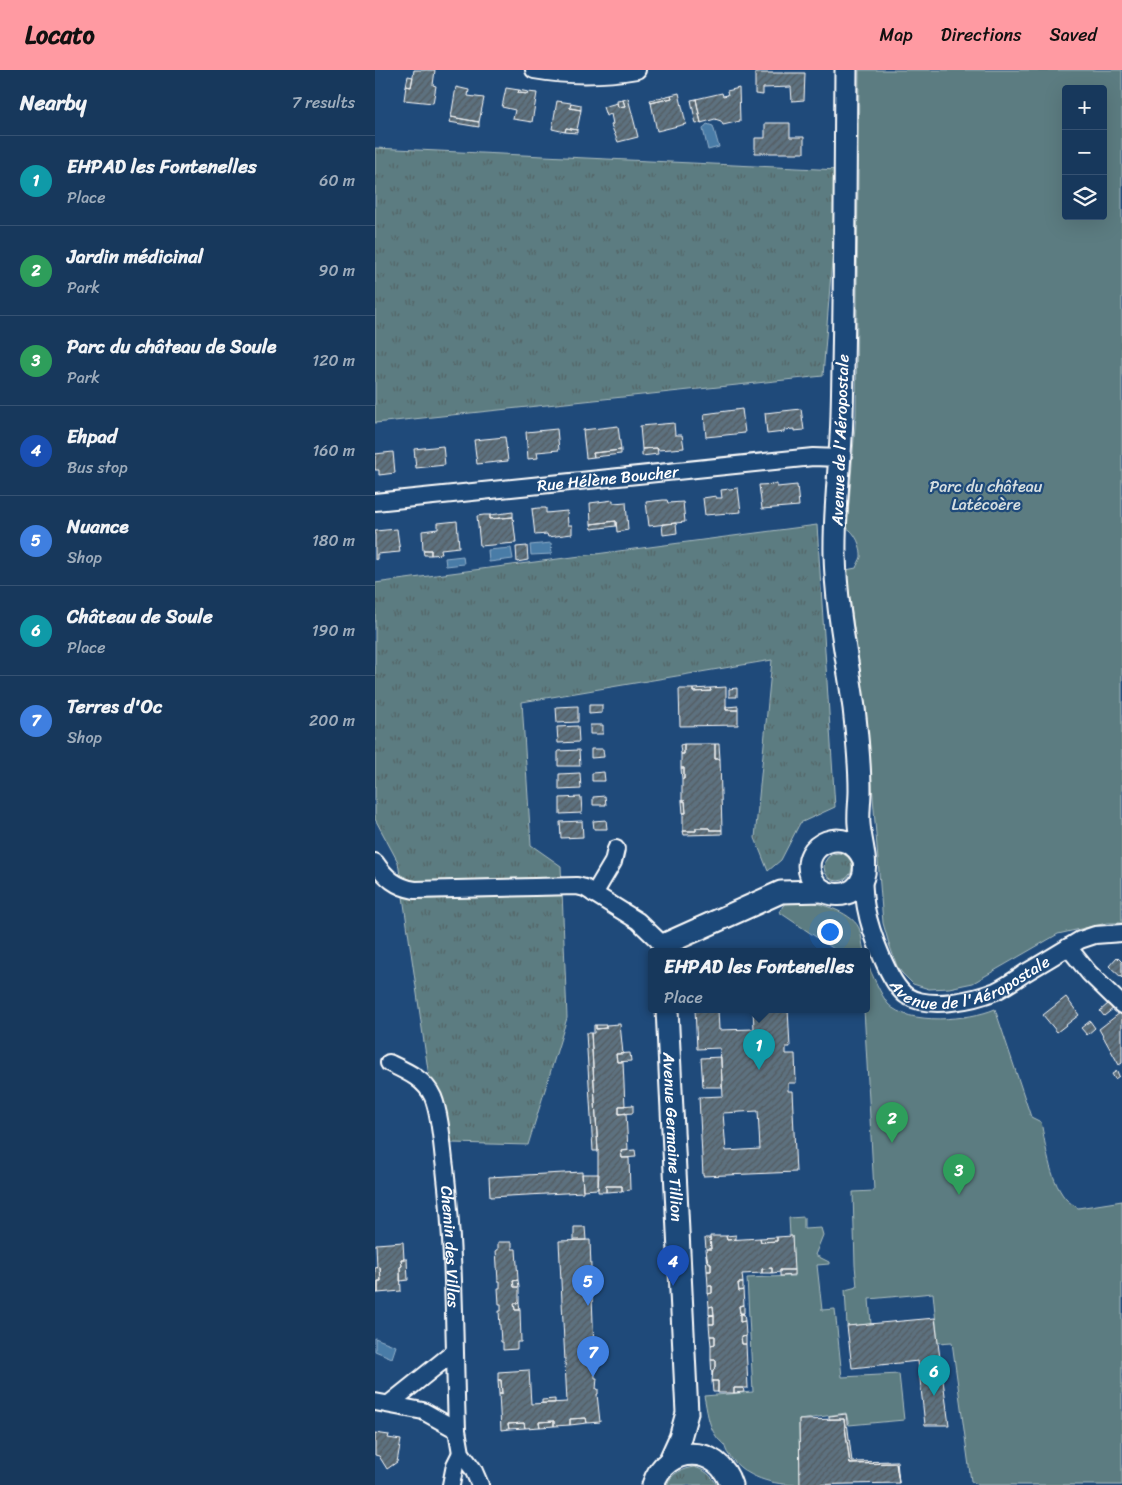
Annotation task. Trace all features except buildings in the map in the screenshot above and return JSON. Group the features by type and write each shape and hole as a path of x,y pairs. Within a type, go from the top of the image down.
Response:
{"street":[{"path":"535,70 583,76 637,70"},
{"name":"Avenue de l'Aéropostale","path":"845,70 845,275 840,458 835,553 838,596 854,710 859,763 859,809 866,910 886,967 894,982 907,996 918,1001 961,1001 979,997 997,990 1081,940 1095,935 1122,933"},
{"name":"Rue Hélène Boucher","path":"375,502 804,458 840,458"},
{"path":"377,868 391,882 406,889 415,890 570,885 585,888 638,921 663,948 781,892 800,875 810,862 816,849 842,830 859,809"},
{"path":"781,892 823,891 835,895 855,889 863,868 857,848 841,840 829,840"},
{"path":"595,894 613,862 617,849"},
{"path":"810,862 811,876 823,891"},
{"path":"1068,947 1089,974 1122,1005"},
{"name":"Avenue Germaine Tillion","path":"660,1473 680,1438 687,1413 667,1013"},
{"name":"Chemin des Villas","path":"389,1063 419,1079 428,1088 433,1097 438,1118 450,1215 453,1264 457,1430 461,1453 473,1469 480,1485"},
{"path":"382,1403 454,1352"},
{"path":"382,1403 423,1411 444,1421 457,1430"},
{"name":"Avenue Germaine Tillion","path":"687,1413 699,1440 710,1458 721,1467 734,1483"},
{"name":"Chemin des Villas","path":"451,1485 455,1465 461,1453"},
{"path":"637,1485 689,1454 699,1454 710,1458"}],"green space":[{"name":"Parc du château Latécoère","path":"859,70 1122,70 1122,923 1107,923 1058,934 973,983 949,988 929,989 913,984 897,966 883,923 867,721 846,570 856,568 861,557 857,540 847,528 856,414"},
{"path":"375,148 839,170 823,376 375,423"},
{"path":"817,525 835,807 800,823 781,860 768,871 755,838 772,660 522,702 531,845 561,866 567,1018 528,1145 452,1143 429,1077 398,862 375,819 375,583"},
{"path":"838,853 848,857 852,867 848,877 838,881 828,877 824,867 828,857"},
{"path":"797,900 813,902 840,912 855,922 859,928 863,948 833,948 779,912 785,903"},
{"path":"870,969 888,1004 897,1011 910,1016 940,1019 955,1018 971,1016 995,1009 1031,1117 1041,1122 1049,1161 1060,1190 1066,1199 1078,1208 1122,1201 1122,1485 979,1485 971,1481 952,1342 938,1343 933,1293 869,1299 871,1324 847,1326 845,1290 857,1287 853,1192 874,1191 864,1013 870,1013"},
{"path":"804,1217 804,1229 821,1228 823,1235 815,1255 829,1262 829,1264 817,1265 822,1310 835,1309 842,1377 899,1374 904,1420 849,1425 846,1413 799,1420 800,1485 790,1485 760,1479 751,1475 736,1463 713,1432 704,1396 753,1392 747,1278 794,1276 789,1218"},
{"path":"694,1467 707,1473 717,1485 667,1485 671,1477 678,1472"}],"water":[{"path":"707,124 713,126 719,147 708,150 703,129"},
{"path":"551,543 552,554 531,555 530,545"},
{"path":"511,548 513,559 489,562 488,550"},
{"path":"463,556 464,564 446,566 445,558"},
{"path":"375,1338 396,1346 392,1358 375,1351"}],"place":[{"name":"EHPAD les Fontenelles","path":"759,1070"},
{"name":"Jardin médicinal","path":"892,1143"},
{"name":"Parc du château de Soule","path":"959,1195"},
{"name":"Ehpad","path":"673,1286"},
{"name":"Nuance","path":"588,1306"},
{"name":"Terres d'Oc","path":"593,1377"},
{"name":"Château de Soule","path":"934,1396"}]}
